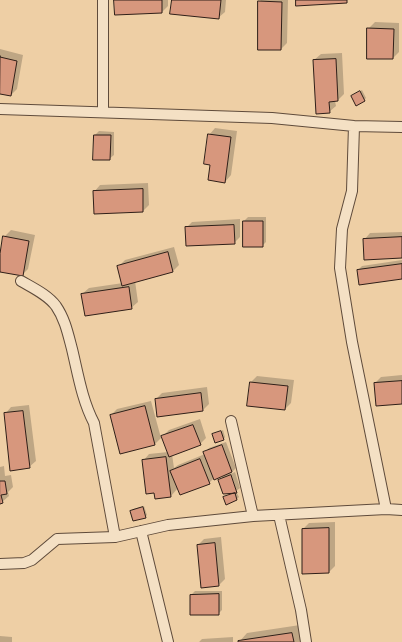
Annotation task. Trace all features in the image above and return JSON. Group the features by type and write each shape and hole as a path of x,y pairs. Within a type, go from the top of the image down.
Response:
{"street":[{"path":"103,0 103,112"},
{"path":"0,109 272,118 354,126 402,127"},
{"path":"354,126 352,191 342,229 340,268 352,342 386,510"},
{"path":"21,281 40,292 55,306 66,326 81,387 89,412 94,422 115,537"},
{"path":"231,421 253,516"},
{"path":"0,564 24,563 32,560 57,539 115,537 168,525 253,516 402,510"},
{"path":"279,515 301,610 306,642"},
{"path":"141,531 168,642"}],"building":[{"path":"114,0 162,0 162,13 115,15"},
{"path":"172,0 221,0 219,19 170,14"},
{"path":"296,0 347,0 347,3 296,6"},
{"path":"258,1 282,2 281,50 258,50"},
{"path":"367,28 394,29 393,59 367,59"},
{"path":"0,57 17,61 11,96 0,94"},
{"path":"336,59 338,101 329,102 330,113 316,114 313,60"},
{"path":"360,91 365,101 356,106 351,96"},
{"path":"208,134 231,137 225,183 208,180 210,165 204,164"},
{"path":"94,135 111,135 110,160 93,160"},
{"path":"143,189 143,212 94,214 93,191"},
{"path":"243,221 263,221 263,247 243,247"},
{"path":"234,225 235,244 186,246 185,227"},
{"path":"3,236 29,241 23,276 0,272 0,254"},
{"path":"402,237 402,258 364,260 363,239"},
{"path":"168,252 173,272 122,286 117,266"},
{"path":"402,264 402,279 359,285 357,270"},
{"path":"129,287 132,309 85,316 81,294"},
{"path":"402,381 402,404 376,406 374,383"},
{"path":"250,382 288,386 285,410 247,406"},
{"path":"201,393 203,411 157,417 155,399"},
{"path":"145,406 155,445 120,454 110,415"},
{"path":"23,411 30,468 10,471 4,413"},
{"path":"193,425 201,445 169,457 161,436"},
{"path":"221,431 224,440 215,443 212,434"},
{"path":"222,445 232,472 214,480 203,452"},
{"path":"166,457 171,497 155,499 154,493 146,494 142,460"},
{"path":"200,459 210,484 180,495 170,471"},
{"path":"231,475 237,493 223,494 218,480"},
{"path":"0,481 5,481 7,494 1,495 3,503 0,504"},
{"path":"235,493 237,500 226,505 223,497"},
{"path":"143,507 146,518 133,521 130,511"},
{"path":"329,528 329,573 302,574 302,529"},
{"path":"215,543 219,586 201,588 197,545"},
{"path":"219,594 219,615 190,615 190,595"},
{"path":"292,633 294,642 238,642 238,641"}]}
